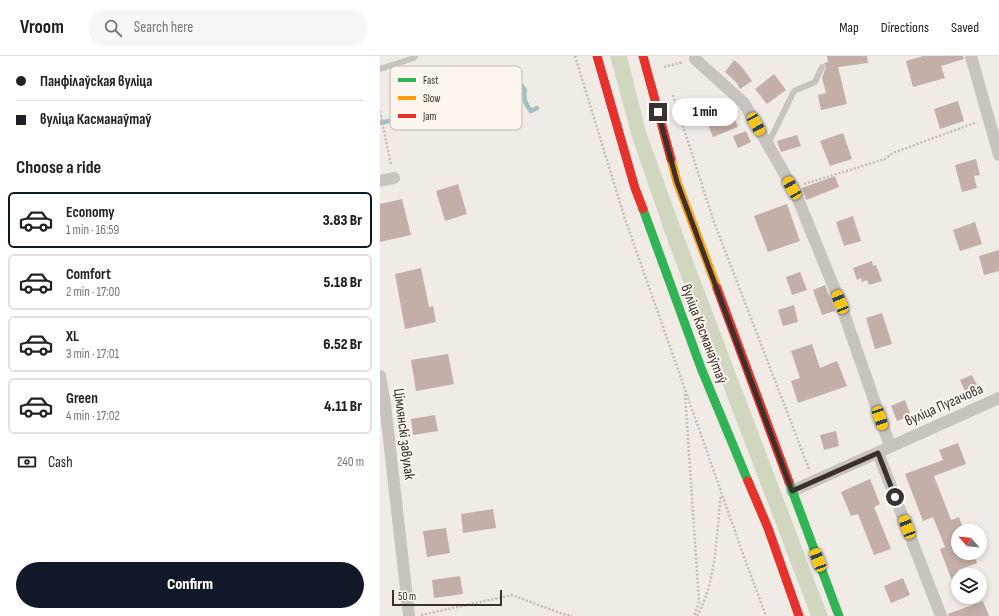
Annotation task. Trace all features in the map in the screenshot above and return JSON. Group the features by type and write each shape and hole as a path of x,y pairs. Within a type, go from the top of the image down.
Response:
{"main road":[{"name":"вуліца Касманаўтаў","path":"598,56 635,188 701,368 768,528 799,616"},
{"name":"вуліца Касманаўтаў","path":"643,56 677,182 839,616"}],"street":[{"path":"971,56 992,121 999,155"},
{"path":"695,59 744,103 792,188 840,302 890,446"},
{"path":"380,181 394,178"},
{"name":"Цімлянскі завулак","path":"380,376 382,404 409,616"},
{"name":"вуліца Пугачова","path":"792,491 999,398"},
{"path":"878,453 942,616"}],"lane":[{"path":"380,69 414,58 415,56"},
{"path":"768,145 794,91 815,82 822,68"}],"path":[{"path":"575,56 625,219 721,493 766,616"},
{"path":"664,67 695,59"},
{"path":"662,61 666,74"},
{"path":"671,89 714,222 814,482"},
{"path":"380,112 394,178"},
{"path":"792,188 885,159 893,153 992,121"},
{"path":"685,390 699,602 695,616"},
{"path":"695,616 704,603 713,567 721,493"},
{"path":"415,616 512,595 572,616"}],"green space":[{"path":"610,56 627,56 646,132 684,237 828,616 811,616 668,242 632,137"}],"building":[{"path":"827,56 867,56 868,63 838,67 847,104 821,110 818,95 826,93 822,78 826,67 824,63 828,62"},
{"path":"923,56 963,56 964,59 941,66 945,78 913,87 906,61"},
{"path":"734,60 741,66 752,81 740,89 736,82 725,72"},
{"path":"774,74 786,90 767,104 755,89"},
{"path":"958,101 964,121 940,129 934,109"},
{"path":"729,104 738,127 713,137 704,114"},
{"path":"746,131 751,142 738,148 733,136"},
{"path":"843,133 852,159 830,166 820,141"},
{"path":"797,135 801,146 781,152 777,141"},
{"path":"976,159 980,175 974,176 977,188 962,192 955,165"},
{"path":"835,176 839,187 806,200 802,188"},
{"path":"458,184 467,214 445,221 436,191"},
{"path":"402,199 411,235 380,242 380,204"},
{"path":"787,204 800,241 768,252 754,216"},
{"path":"853,216 861,241 844,246 836,222"},
{"path":"975,222 982,244 960,251 953,230"},
{"path":"999,250 999,271 984,275 979,256"},
{"path":"872,261 873,266 876,265 882,281 869,285 867,280 862,282 861,278 857,280 853,268"},
{"path":"421,268 429,307 433,306 436,322 405,329 395,274"},
{"path":"800,272 807,290 792,295 786,277"},
{"path":"825,285 835,311 822,315 813,290"},
{"path":"794,305 798,322 783,326 778,310"},
{"path":"882,313 892,344 875,349 866,318"},
{"path":"812,344 820,368 837,361 847,386 798,403 791,381 800,378 791,351"},
{"path":"448,354 454,384 416,391 411,360"},
{"path":"972,375 977,385 965,391 960,380"},
{"path":"905,400 911,416 897,421 891,406"},
{"path":"435,415 438,431 413,435 411,419"},
{"path":"836,431 839,446 824,450 820,435"},
{"path":"958,443 966,464 934,476 951,520 959,517 962,524 951,524 951,560 976,560 977,563 963,568 951,568 951,578 940,549 945,547 933,517 923,521 905,474 943,460 939,450"},
{"path":"870,479 880,504 874,507 891,549 874,555 858,514 851,516 841,492"},
{"path":"493,509 496,528 463,533 461,514"},
{"path":"446,528 450,553 427,557 423,531"},
{"path":"460,576 463,594 434,598 432,580"},
{"path":"903,578 910,595 891,603 884,586"},
{"path":"975,604 984,604 989,616 948,616 948,614"}],"waterway":[{"path":"522,86 525,90 524,98 531,111 537,108"},
{"path":"380,123 390,121"}],"traffic: fast":[{"path":"643,209 701,368 748,481"},
{"path":"789,482 839,616"}],"traffic: slow":[{"path":"671,159 677,182 717,288"}],"traffic: jam":[{"path":"597,56 635,188 643,209"},
{"path":"643,56 671,159"},
{"path":"717,288 789,482"},
{"path":"748,481 768,528 799,616"}],"route":[{"path":"658,112 677,182 792,491 878,453 895,497"}]}
